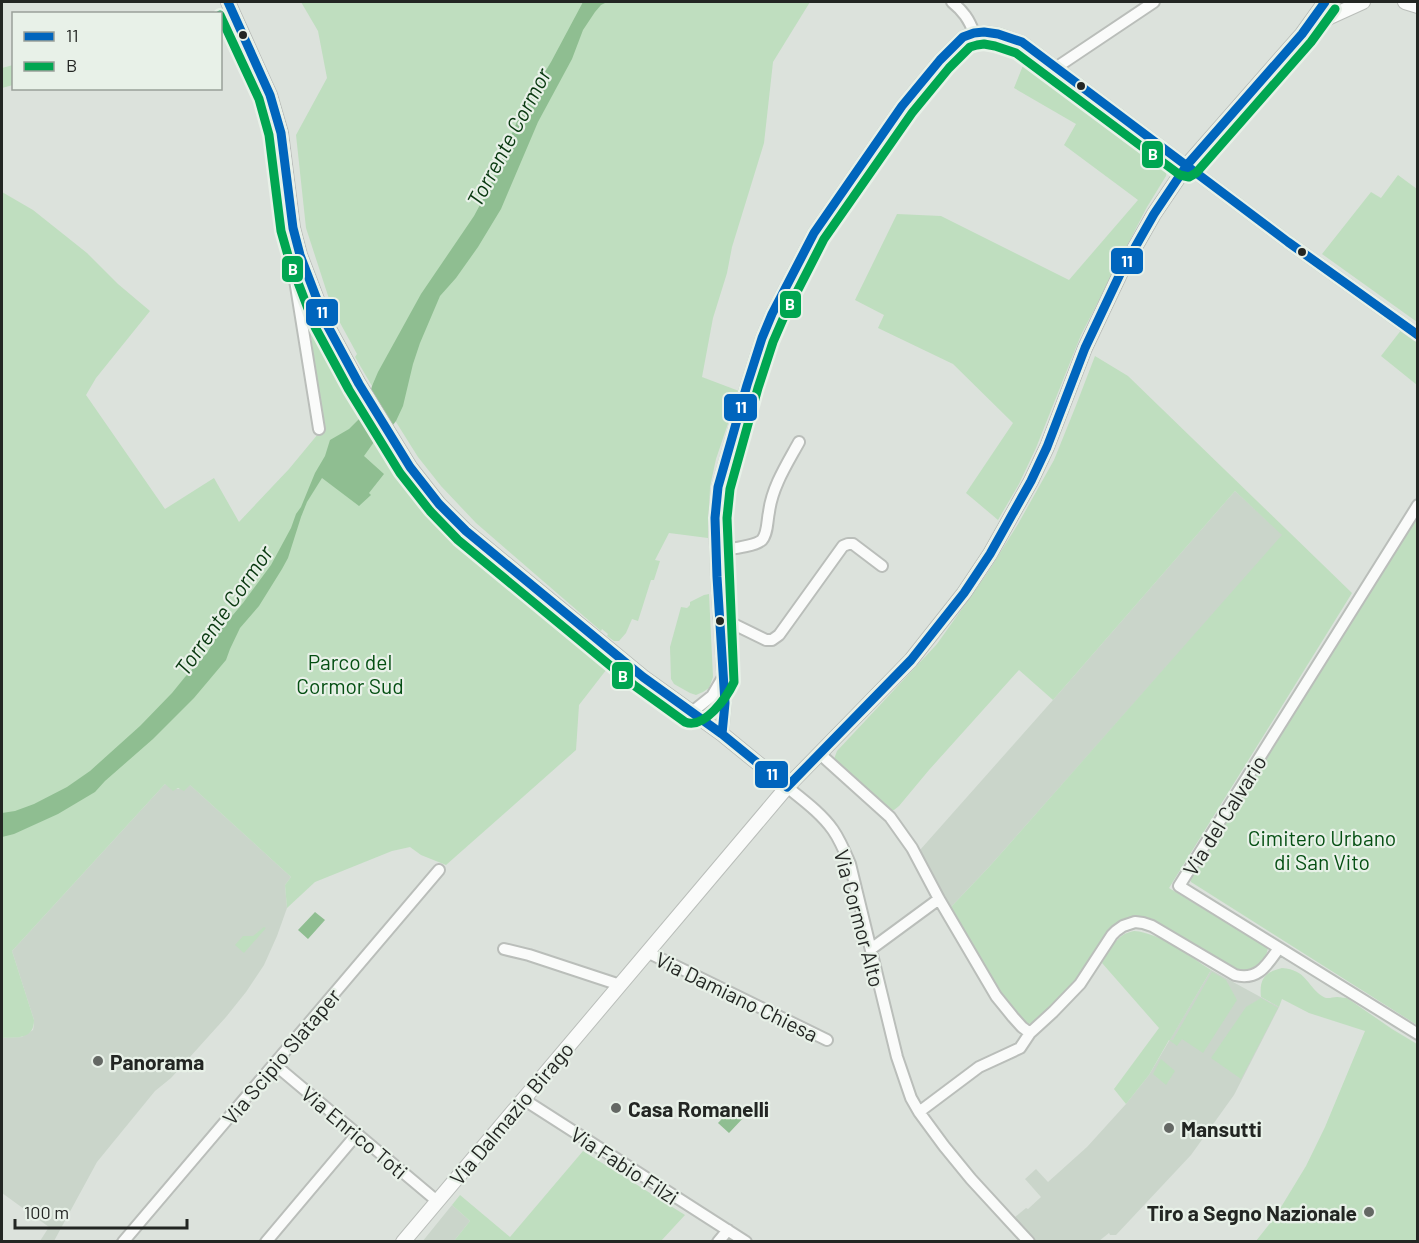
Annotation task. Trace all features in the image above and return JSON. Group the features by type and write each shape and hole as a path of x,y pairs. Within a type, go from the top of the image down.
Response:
{"street":[{"name":"Via Cormor Alto","path":"228,2 270,95 281,133 293,228 300,255 326,323 344,358 410,467 439,504 465,531 643,677 722,734 787,787 833,830 850,864 897,1056 911,1098 932,1130 971,1179 1029,1242"},
{"path":"952,2 963,12 974,33"},
{"path":"1057,67 1154,2"},
{"path":"1302,34 1325,2"},
{"path":"1302,34 1330,17 1363,2"},
{"path":"1405,2 1418,6"},
{"path":"722,734 725,703 716,551 718,487 762,338 814,233 902,105 940,60 963,38 984,32 1022,42 1288,242 1418,335"},
{"name":"Via Dalmazio Birago","path":"403,1242 787,787 932,636 990,554 1031,482 1086,348 1122,272 1154,214 1187,165 1302,34"},
{"path":"300,255 296,280 319,429"},
{"path":"716,551 752,545 761,541 777,484 799,442"},
{"name":"Via del Calvario","path":"1418,505 1179,886 1418,1034"},
{"path":"719,618 766,640 772,640 843,546 853,544 882,566"},
{"path":"692,712 712,696 722,679"},
{"path":"820,754 890,817 912,849 996,996 1012,1017 1030,1033"},
{"name":"Via Scipio Slataper","path":"123,1242 439,870"},
{"path":"871,949 939,899"},
{"path":"919,1112 979,1067 1020,1048 1030,1033 1080,984 1112,935 1123,926 1130,923 1143,923 1152,926 1235,975 1249,977 1262,970 1279,948"},
{"path":"504,949 620,985"},
{"name":"Via Damiano Chiesa","path":"647,952 827,1040"},
{"name":"Via Enrico Toti","path":"274,1064 436,1201"},
{"name":"Via Fabio Filzi","path":"523,1099 746,1242"},
{"path":"266,1242 357,1134"},
{"path":"718,1242 728,1230"}],"shaded area":[{"path":"583,2 607,2 595,12 583,30 572,59 538,122 501,209 478,247 440,296 420,343 403,406 396,421 382,439 379,435 364,456 384,474 369,493 371,495 359,506 322,478 307,502 282,569 259,606 240,628 226,660 194,698 95,792 58,814 2,837 2,813 34,804 67,787 90,771 140,726 207,653 221,629 271,565 301,507 330,440 349,429 364,414 378,372 421,294 474,216 489,188 522,110"},
{"path":"1235,491 1283,535 950,908 920,850"},
{"path":"165,784 181,789 189,784 291,877 285,885 287,908 264,965 246,992 171,1078 155,1091 97,1162 54,1241 40,1241 49,1227 2,1193 2,1038 22,1037 33,1030 34,1025 12,951"},
{"path":"315,912 325,920 308,939 298,930"},
{"path":"1211,970 1279,1007 1234,1095 1191,1155 1116,1235 1109,1233 1099,1241 1036,1241 1015,1217 1041,1197 1025,1179 1036,1169 1048,1182 1087,1147 1126,1104 1149,1075"},
{"path":"734,1106 745,1116 729,1133 718,1123"},
{"path":"452,1205 470,1221 454,1241 422,1242"}],"green space":[{"path":"301,2 810,2 773,62 764,143 713,318 702,377 739,391 716,459 710,487 708,538 669,533 655,560 660,561 654,580 651,580 638,621 632,619 626,633 619,641 614,641 607,636 608,634 602,629 601,631 476,523 441,486 418,457 355,357 357,354 332,308 306,228 296,135 327,78 318,31"},
{"path":"1028,53 1153,146 1163,155 1167,168 1166,176 1147,207 1081,335 1036,448 998,520 966,493 1013,423 953,364 878,328 884,315 855,300 897,214 941,216 1069,280 1138,200 1064,145 1076,124 1014,88"},
{"path":"12,65 12,85 2,88 2,68"},
{"path":"1398,175 1417,189 1417,322 1322,254 1371,192 1381,198"},
{"name":"Parco del Cormor Sud","path":"2,192 33,210 87,253 118,284 150,311 96,378 86,395 165,509 214,478 239,522 289,469 318,434 318,405 320,404 311,336 316,331 322,330 372,426 432,506 640,683 610,665 579,705 576,750 446,865 421,855 410,847 392,851 315,882 287,908 285,885 291,877 190,785 184,791 178,788 173,791 165,784 12,951 34,1020 28,1034 2,1038"},
{"path":"1402,329 1417,340 1417,385 1381,356"},
{"path":"1095,356 1128,376 1352,593 1169,888 1268,948 1261,963 1253,969 1236,970 1130,918 1077,981 1035,1022 1028,1024 1008,1005 997,989 950,908 989,867 1282,535 1235,491 1053,700 1019,670 894,810 888,810 834,759 837,751 937,644 988,572 1054,460"},
{"name":"Cimitero Urbano di San Vito","path":"1417,518 1417,1025 1191,882 1190,878"},
{"path":"709,594 713,677 709,688 696,695 674,684 671,679 670,647 681,607 687,608 690,602"},
{"path":"264,927 266,928 244,953 235,945 243,936 253,936"},
{"path":"1134,931 1164,941 1211,970 1170,1040 1173,1040 1212,972 1226,980 1237,1000 1203,1053 1182,1039 1177,1046 1169,1040 1149,1075 1126,1104 1114,1089 1159,1028 1102,963 1118,939"},
{"path":"1282,968 1297,972 1324,997 1347,998 1417,1044 1417,1241 1256,1241 1275,1217 1306,1166 1365,1031 1309,1013 1282,999 1279,1007 1261,997 1264,977"},
{"path":"1261,998 1278,1008 1241,1079 1211,1058 1246,1007"},
{"path":"1161,1059 1175,1071 1166,1085 1153,1074"},
{"path":"583,1151 685,1215 661,1241 454,1241 470,1221 452,1205 460,1195 510,1237"}],"transit line":[{"name":"11","path":"228,2 270,95 281,133 293,228 300,255 326,323 359,384 410,467 439,504 466,531 643,677 722,734 787,787 911,660 964,593 990,554 1031,481 1047,447 1085,348 1121,272 1154,214 1187,165 1302,34 1325,2"},
{"name":"B","path":"222,19 259,99 269,135 281,231 289,259 315,327 349,390 400,473 430,511 458,540 635,686 685,722 692,723 700,721 714,711 734,682 727,518 730,489 773,342 824,239 912,113 949,68 970,47 977,45 995,46 1016,53 1180,175 1189,177 1196,173 1311,42 1335,9"},
{"name":"11","path":"722,734 725,703 715,518 718,487 762,338 814,233 902,106 940,60 963,37 984,32 1022,42 1288,242 1418,335"}],"place":[{"name":"Panorama","path":"98,1061"},
{"name":"Casa Romanelli","path":"616,1108"},
{"name":"Mansutti","path":"1169,1128"},
{"name":"Tiro a Segno Nazionale","path":"1369,1212"}],"water label":[{"name":"Torrente Cormor","path":"508,137"},
{"name":"Torrente Cormor","path":"223,610"}]}
